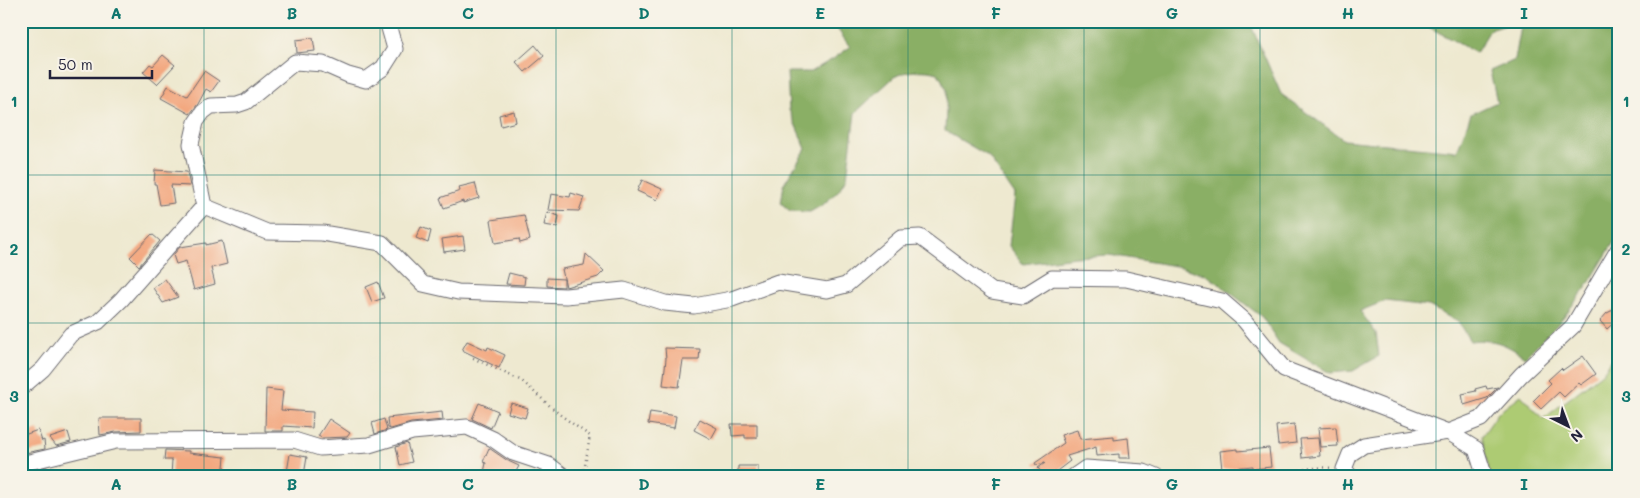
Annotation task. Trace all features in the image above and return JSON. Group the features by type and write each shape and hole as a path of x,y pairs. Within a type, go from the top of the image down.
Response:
{"street":[{"path":"204,206 191,144 196,122 202,112 211,106 237,105 246,102 294,62 323,64 348,75 366,80 383,68 395,49 387,21"},
{"path":"21,388 43,369 71,334 98,322 204,206"},
{"path":"204,206 267,232 322,233 382,243 423,284 458,292 566,296 624,290 665,303 694,306 732,298 778,282 827,290 846,285 901,238 920,238 992,291 1022,296 1052,278 1126,279 1222,301 1244,320 1284,369 1448,432 1476,449 1483,477"},
{"path":"1347,473 1350,454 1364,445 1448,432 1481,419 1520,375 1572,326 1619,248"},
{"path":"21,464 116,441 294,440 320,448 369,446 412,432 467,427 493,439 513,453 549,465 566,477"},
{"path":"1073,477 1086,468 1144,472 1156,477"}],"path":[{"path":"473,358 522,381 559,414 590,436 583,477"},
{"path":"1275,477 1292,472 1326,467 1347,473"}],"green space":[{"path":"826,21 1249,21 1281,94 1344,140 1457,151 1471,114 1497,102 1490,71 1515,60 1522,21 1619,21 1619,234 1586,288 1557,325 1525,357 1493,341 1470,341 1458,322 1429,306 1385,301 1360,311 1376,333 1379,356 1353,371 1330,373 1279,343 1262,317 1207,275 1176,266 1109,255 1075,257 1023,264 1009,246 1015,195 988,156 945,131 947,90 938,73 916,71 894,77 855,113 847,177 840,189 824,204 810,212 790,211 781,203 784,184 806,149 789,110 787,72 810,72 850,47 836,27"},
{"path":"1418,21 1519,21 1490,30 1476,53"},
{"path":"1619,350 1619,477 1490,477 1482,436 1498,413 1521,395 1543,419 1602,373"}],"building":[{"path":"313,38 315,51 297,53 296,40"},
{"path":"535,45 544,56 525,72 516,62"},
{"path":"163,55 175,65 157,84 143,72 150,64 153,66"},
{"path":"204,71 219,81 211,92 206,89 190,114 161,98 168,86 187,96"},
{"path":"514,111 516,122 501,126 499,115"},
{"path":"155,170 187,172 190,186 171,185 174,203 160,205 156,184 154,184"},
{"path":"642,180 662,189 657,200 637,191"},
{"path":"475,183 479,198 463,203 463,201 444,208 440,198 460,191 459,187"},
{"path":"571,193 584,197 579,211 548,210 551,194 570,197"},
{"path":"547,212 559,216 557,227 544,225"},
{"path":"524,215 530,240 520,243 519,239 495,243 491,220"},
{"path":"421,227 431,231 428,243 416,238"},
{"path":"152,234 160,241 139,266 130,257"},
{"path":"463,236 465,249 444,252 442,239"},
{"path":"222,241 227,264 211,268 215,284 194,290 186,261 176,264 173,255 180,247 206,243 206,245"},
{"path":"586,254 604,271 598,277 566,287 562,269 584,265"},
{"path":"509,273 525,277 524,285 506,284"},
{"path":"547,278 564,279 564,287 547,286"},
{"path":"165,279 178,297 163,303 153,288"},
{"path":"378,282 384,298 372,302 366,287"},
{"path":"1619,307 1619,318 1607,329 1600,321 1607,313"},
{"path":"467,341 487,350 488,347 505,355 499,368 462,350"},
{"path":"665,348 700,349 699,360 683,360 679,387 663,385 666,359"},
{"path":"1583,356 1596,374 1581,385 1579,383 1564,397 1559,392 1541,409 1533,401 1551,383 1548,380 1561,368 1563,370"},
{"path":"1486,386 1487,389 1498,387 1487,398 1464,405 1462,394 1476,391 1475,389"},
{"path":"266,389 283,391 281,410 313,412 312,428 283,426 283,431 265,431"},
{"path":"479,403 498,411 491,428 472,419"},
{"path":"511,403 528,408 525,418 508,413"},
{"path":"442,412 443,420 411,423 391,429 388,428 387,418"},
{"path":"650,412 676,416 674,428 648,424"},
{"path":"99,418 141,418 141,431 100,435"},
{"path":"329,419 350,433 347,437 322,438 318,436"},
{"path":"384,419 387,430 375,434 372,423"},
{"path":"700,419 717,428 711,439 694,430"},
{"path":"731,424 757,424 757,438 745,438 745,435 732,436"},
{"path":"1294,424 1296,443 1278,445 1276,426"},
{"path":"1336,427 1338,446 1320,447 1318,428"},
{"path":"38,430 42,441 44,440 45,449 25,453 21,443 21,436"},
{"path":"1077,430 1080,439 1114,436 1114,440 1128,438 1130,458 1119,458 1119,454 1097,456 1096,447 1067,456 1070,461 1049,477 1045,477 1038,468 1045,463 1036,465 1035,463 1064,443 1061,435"},
{"path":"68,432 71,442 56,446 50,438"},
{"path":"1318,438 1320,456 1302,458 1300,439"},
{"path":"407,443 412,462 400,465 396,447"},
{"path":"489,448 519,466 513,477 483,477 486,463 483,462"},
{"path":"1269,448 1271,467 1253,469 1253,466 1222,469 1220,451"},
{"path":"165,450 189,451 189,453 225,457 223,477 171,476 172,460 164,460"},
{"path":"290,454 307,457 304,475 287,472"},
{"path":"738,466 758,466 758,477 738,477"},
{"path":"47,467 47,477 32,477 30,471"}]}
